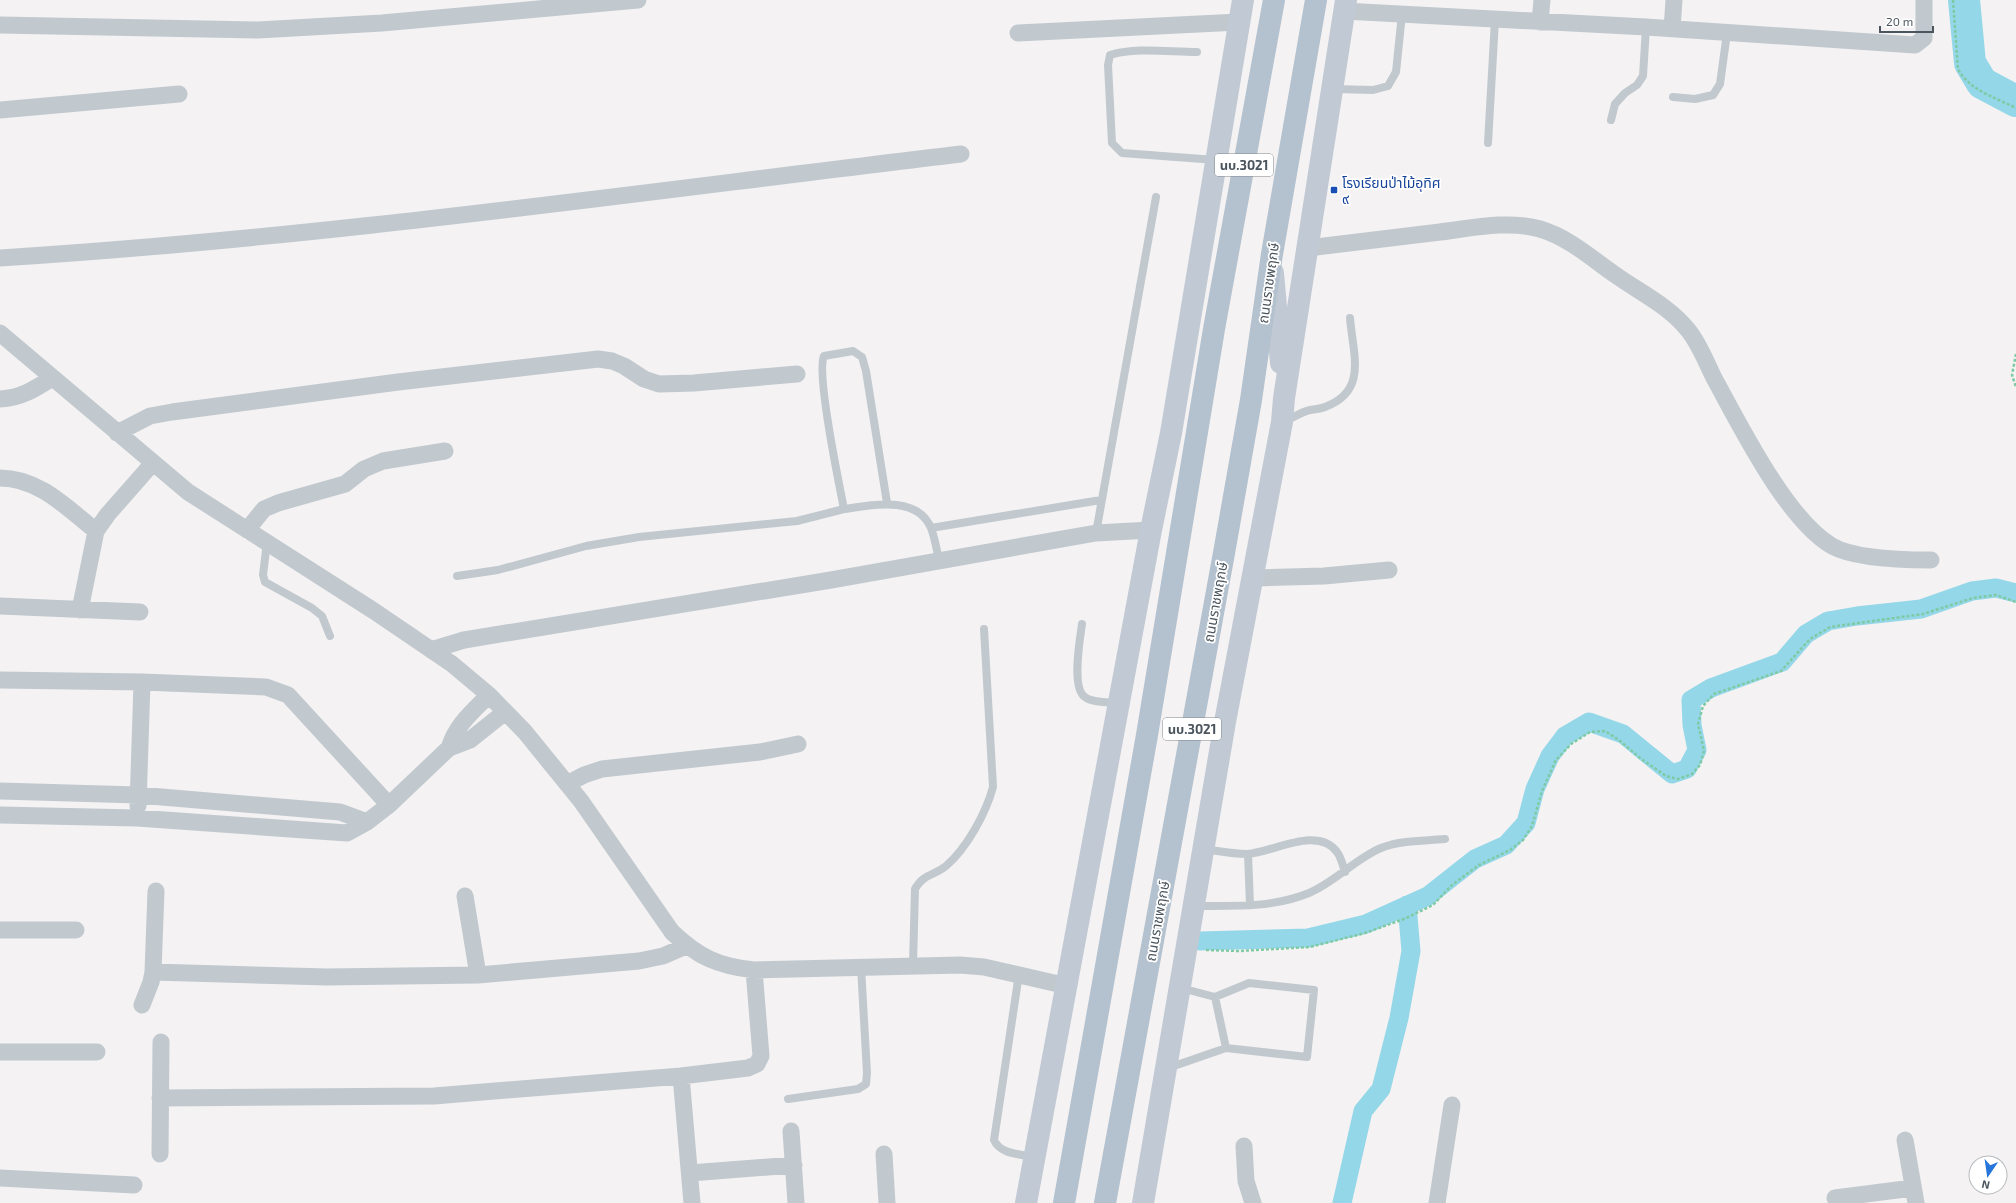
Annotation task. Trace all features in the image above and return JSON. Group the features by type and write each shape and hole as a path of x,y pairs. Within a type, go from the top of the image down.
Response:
{"main road":[{"path":"1026,1203 1151,530 1171,433 1243,0"},
{"name":"นบ.3021","path":"1064,1203 1146,743 1214,329 1274,0"},
{"name":"ถนนราชพฤกษ์","path":"1105,1203 1226,546 1251,400 1272,254 1316,0"},
{"path":"1284,398 1345,6"},
{"path":"1272,254 1284,398"},
{"path":"1171,433 1214,329"},
{"name":"นบ.3021","path":"1143,1203 1227,714 1254,578 1282,422 1284,398"}],"street":[{"path":"0,25 258,30 382,23 638,0"},
{"path":"1540,22 1542,0"},
{"path":"1672,29 1674,0"},
{"path":"1345,6 1402,14 1646,27 1915,45 1924,38 1924,0"},
{"path":"1018,33 1239,22"},
{"path":"0,110 179,94"},
{"path":"0,258 244,238 421,219 961,154"},
{"path":"1308,248 1506,225 1540,229 1563,239 1589,254 1615,275 1655,300 1673,314 1689,331 1730,407 1780,491 1814,533 1833,547 1856,554 1897,560 1931,560"},
{"path":"0,334 152,464 188,492 246,530 267,541 452,664 489,695 567,784 656,911 672,932 686,946 714,962 731,967 754,970 913,965 984,967 1067,986"},
{"path":"117,433 150,416 172,412 398,382 598,359 618,363 644,379 659,384 694,383 797,374"},
{"path":"0,399 12,398 26,394 52,378"},
{"path":"246,530 264,509 278,503 345,484 364,469 384,461 445,450"},
{"path":"80,610 96,531 152,464"},
{"path":"0,478 21,480 36,485 96,531"},
{"path":"431,650 464,640 1096,534 1151,530"},
{"path":"1254,578 1324,576 1389,570"},
{"path":"0,606 140,612"},
{"path":"0,680 142,682 266,687 279,690 288,695 389,805"},
{"path":"137,818 142,682"},
{"path":"449,748 453,735 459,725 489,695"},
{"path":"0,815 137,818 347,833 367,822 389,805 449,748 470,740 505,712"},
{"path":"567,784 584,775 602,769 760,752 798,744"},
{"path":"0,791 138,795 340,812 367,822"},
{"path":"142,1005 152,982 156,891"},
{"path":"465,896 478,975"},
{"path":"0,930 76,930"},
{"path":"153,972 304,977 478,975 639,961 663,956 686,946"},
{"path":"160,1098 434,1096 681,1076 748,1068 757,1064 762,1056 754,970"},
{"path":"160,1154 161,1042"},
{"path":"0,1052 97,1052"},
{"path":"681,1076 692,1203"},
{"path":"1437,1203 1452,1105"},
{"path":"791,1131 796,1203"},
{"path":"1835,1198 1915,1195 1905,1140"},
{"path":"1244,1146 1246,1181 1254,1203"},
{"path":"884,1154 887,1203"},
{"path":"690,1172 794,1165"},
{"path":"0,1178 134,1185"}],"lane":[{"path":"1333,89 1373,90 1388,86 1396,72 1402,14"},
{"path":"1488,143 1495,20"},
{"path":"1611,120 1616,104 1625,93 1637,85 1643,76 1646,27"},
{"path":"1673,97 1695,100 1713,95 1720,84 1727,33"},
{"path":"1197,52 1139,51 1110,55 1108,65 1112,143 1122,153 1217,160"},
{"path":"1096,534 1156,197"},
{"path":"1282,422 1309,410 1324,408 1346,395 1354,383 1355,370 1350,318"},
{"path":"844,509 836,471 823,381 822,362 824,356 831,354 853,351 862,357 866,371 887,503"},
{"path":"931,528 1101,500"},
{"path":"457,576 498,570 586,546 639,537 797,521 844,509 887,503 915,510 925,518 931,528 939,561"},
{"path":"267,541 263,575 265,582 312,608 322,616 330,636"},
{"path":"1082,624 1078,671 1078,685 1081,694 1086,698 1119,703"},
{"path":"913,965 915,889 920,880 945,867 954,858 985,812 993,787 984,629"},
{"path":"1193,906 1250,905 1285,900 1307,894 1325,886 1382,848 1407,843 1445,839"},
{"path":"1204,849 1248,854 1290,843 1315,841 1330,845 1338,852 1345,872"},
{"path":"1248,854 1250,905"},
{"path":"788,1099 858,1089 866,1084 867,1073 862,967"},
{"path":"1019,974 994,1140 997,1146 1005,1151 1034,1157"},
{"path":"1166,1069 1226,1048 1306,1057 1314,990 1249,983 1215,997 1181,988"},
{"path":"1215,997 1226,1048"}],"path":[{"path":"1953,0 1958,69 1964,79 1974,87 2016,108"},
{"path":"2016,354 2012,375 2016,387"},
{"path":"1186,950 1240,951 1310,947 1364,933 1404,919 1434,905 1452,885 1479,865 1510,850 1523,840 1532,826 1542,791 1556,760 1571,744 1590,732 1605,731 1620,740 1640,758 1666,776 1678,780 1692,774 1700,764 1704,750 1698,724 1703,706 1714,694 1781,670 1810,639 1830,627 1923,614 1973,598 1996,595 2016,602"}],"waterway":[{"path":"1964,0 1970,63 1982,83 2016,101"},
{"path":"1200,941 1308,938 1366,924 1428,896 1475,859 1506,845 1526,823 1535,789 1550,756 1565,736 1589,722 1623,734 1672,774 1687,769 1697,750 1692,725 1691,700 1711,688 1782,662 1806,634 1828,621 1857,616 1921,609 1972,591 1996,588 2016,593"},
{"path":"1342,1203 1363,1111 1381,1089 1399,1018 1411,951 1407,905"}],"place":[{"name":"โรงเรียนป่าไม้อุทิศ ๙","path":"1334,190"}]}
